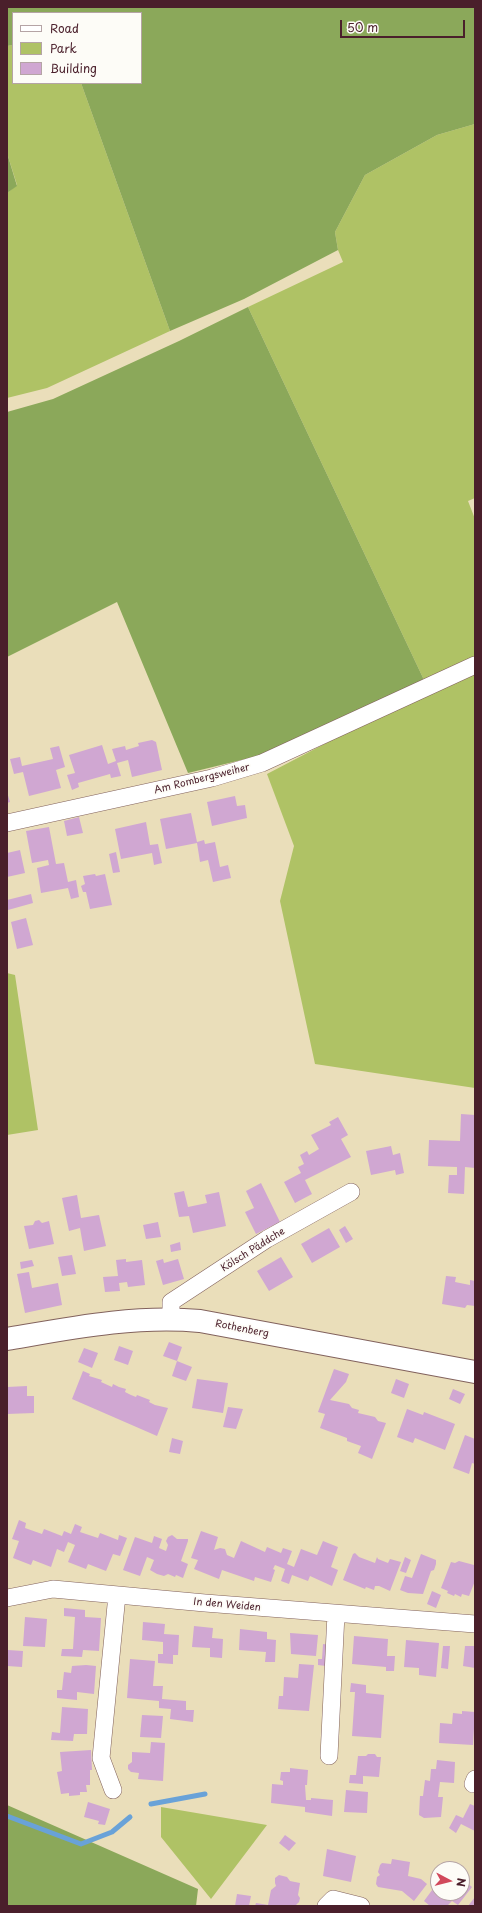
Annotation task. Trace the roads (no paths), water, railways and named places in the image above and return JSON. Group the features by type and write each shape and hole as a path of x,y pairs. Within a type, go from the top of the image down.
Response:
{"street":[{"name":"Am Rombergsweiher","path":"7,823 212,778 262,763 475,665"},
{"name":"Kölsch Päddche","path":"171,1318 171,1302 267,1240 351,1192"},
{"name":"Rothenberg","path":"7,1339 108,1322 171,1318 200,1321 475,1372"},
{"name":"In den Weiden","path":"7,1598 53,1589 336,1614 475,1624"},
{"path":"113,1790 101,1758 117,1595"},
{"path":"329,1756 336,1614"},
{"path":"326,1906 333,1899 361,1906"}],"waterway":[{"path":"151,1804 205,1794"},
{"path":"7,1816 81,1844 112,1832 130,1817"}]}
